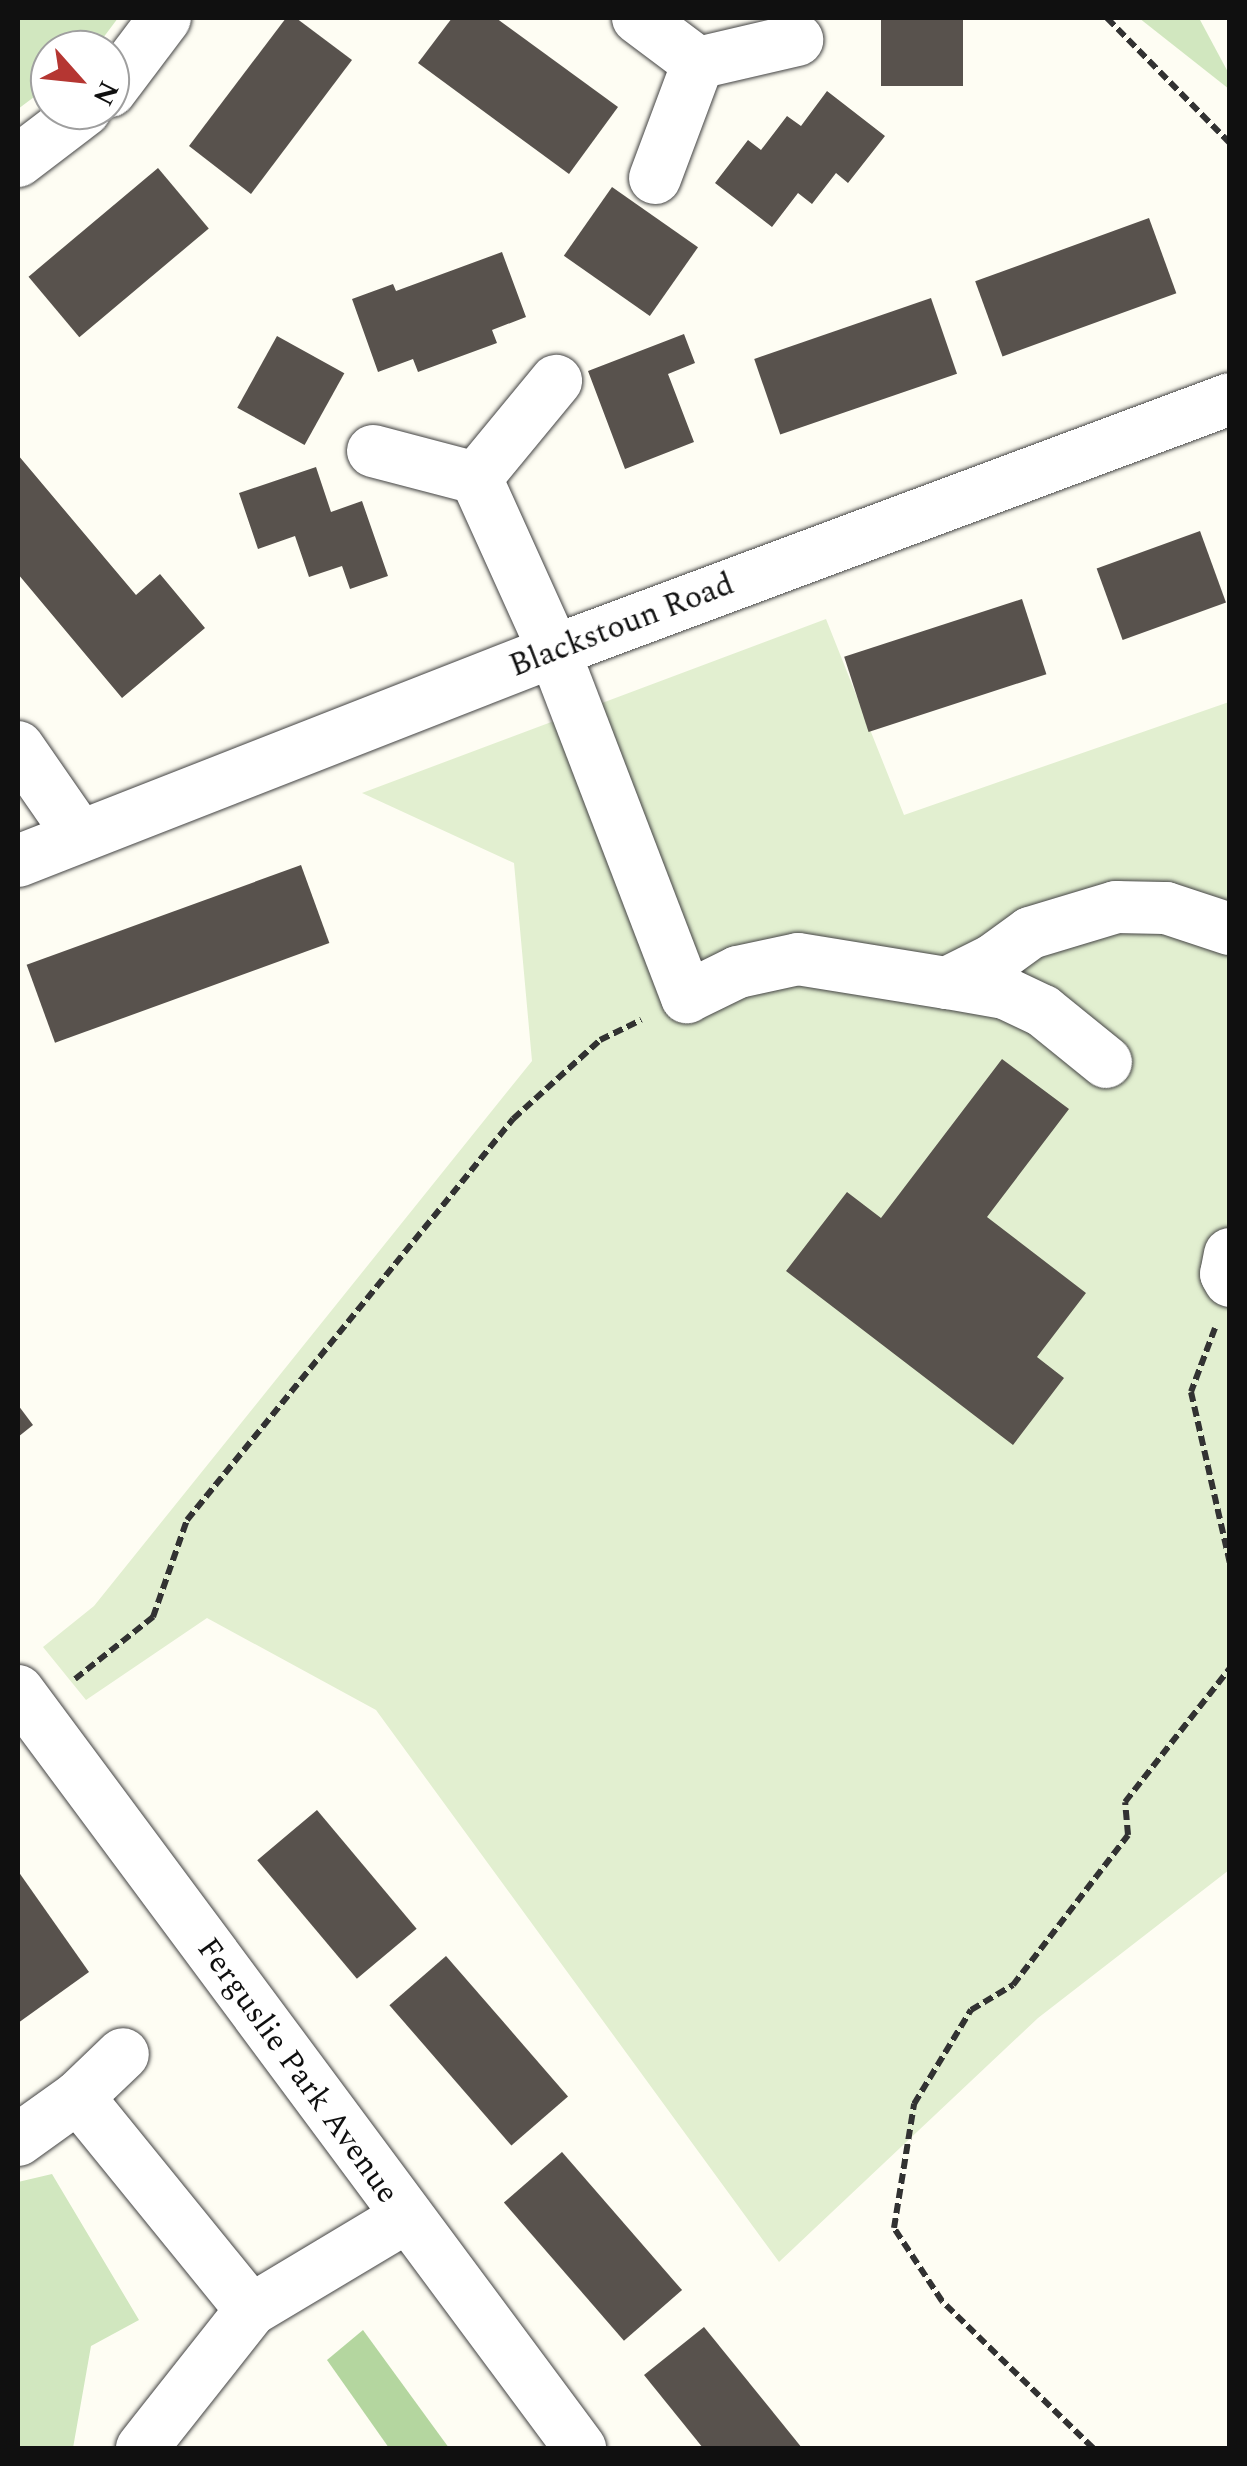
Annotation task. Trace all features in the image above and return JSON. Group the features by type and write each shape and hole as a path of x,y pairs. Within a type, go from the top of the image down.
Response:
{"street":[{"path":"130,64 165,18"},
{"path":"638,18 698,63 797,40"},
{"path":"656,178 698,63"},
{"path":"18,162 59,130"},
{"path":"476,478 556,381"},
{"name":"Blackstoun Road","path":"18,861 554,650 1230,399"},
{"path":"373,451 476,478"},
{"path":"476,478 554,650 687,997 738,972 798,959 1006,993 1043,1011 1106,1062"},
{"path":"18,747 79,835"},
{"path":"947,983 993,960 1030,933 1116,907 1166,908 1230,929"},
{"path":"1223,1302 1230,1254"},
{"name":"Ferguslie Park Avenue","path":"25,1701 405,2218 580,2448"},
{"path":"18,2140 78,2097 123,2054"},
{"path":"78,2097 251,2310"},
{"path":"142,2448 251,2310 405,2218"}],"path":[{"path":"1108,18 1230,144"},
{"path":"25,1701 153,1617 187,1520 513,1119 600,1040 687,997"},
{"path":"1223,1302 1191,1392 1230,1564"},
{"path":"1093,2448 942,2301 894,2228 914,2104 971,2010 1013,1984 1128,1835 1126,1802 1230,1668"}],"green space":[{"path":"18,18 118,18 109,30 30,30 30,100 18,109"},
{"path":"1139,18 1199,18 1229,74 1229,89"},
{"path":"826,619 904,815 1229,702 1229,1870 1038,2018 779,2262 376,1710 207,1618 86,1700 43,1647 94,1606 532,1061 514,863 362,793"},
{"path":"52,2174 139,2320 91,2346 73,2448 18,2448 18,2182"},
{"path":"363,2330 449,2448 389,2448 327,2360"}],"building":[{"path":"286,18 296,18 352,60 251,194 189,146"},
{"path":"452,18 496,18 618,107 569,174 418,63"},
{"path":"881,18 963,18 963,86 881,86"},
{"path":"827,91 885,136 848,183 836,173 812,204 798,193 772,227 715,183 748,140 761,150 787,116 801,126"},
{"path":"158,168 209,229 79,337 29,277"},
{"path":"612,187 698,247 650,316 564,256"},
{"path":"1149,218 1176,293 1003,356 975,281"},
{"path":"502,252 526,317 492,330 497,343 418,372 413,359 378,372 352,299 393,284 396,291"},
{"path":"931,298 957,374 780,435 754,359"},
{"path":"684,334 695,363 668,374 694,442 625,469 588,371"},
{"path":"277,336 344,373 305,445 237,408"},
{"path":"18,455 136,595 160,574 205,628 122,698 18,574"},
{"path":"316,467 331,512 362,501 388,576 350,589 342,566 309,577 295,536 258,549 239,493"},
{"path":"1200,531 1226,602 1123,640 1097,569"},
{"path":"1022,599 1046,674 869,732 844,657"},
{"path":"301,865 329,943 55,1043 27,965"},
{"path":"1002,1059 1069,1109 987,1217 1086,1293 1037,1357 1064,1378 1013,1445 786,1271 847,1192 881,1218"},
{"path":"18,1405 33,1425 18,1437"},
{"path":"317,1810 417,1929 357,1979 257,1860"},
{"path":"18,1871 89,1972 18,2023"},
{"path":"446,1956 568,2096 511,2146 389,2005"},
{"path":"562,2152 682,2290 624,2341 504,2203"},
{"path":"704,2327 802,2448 703,2448 644,2375"}]}
